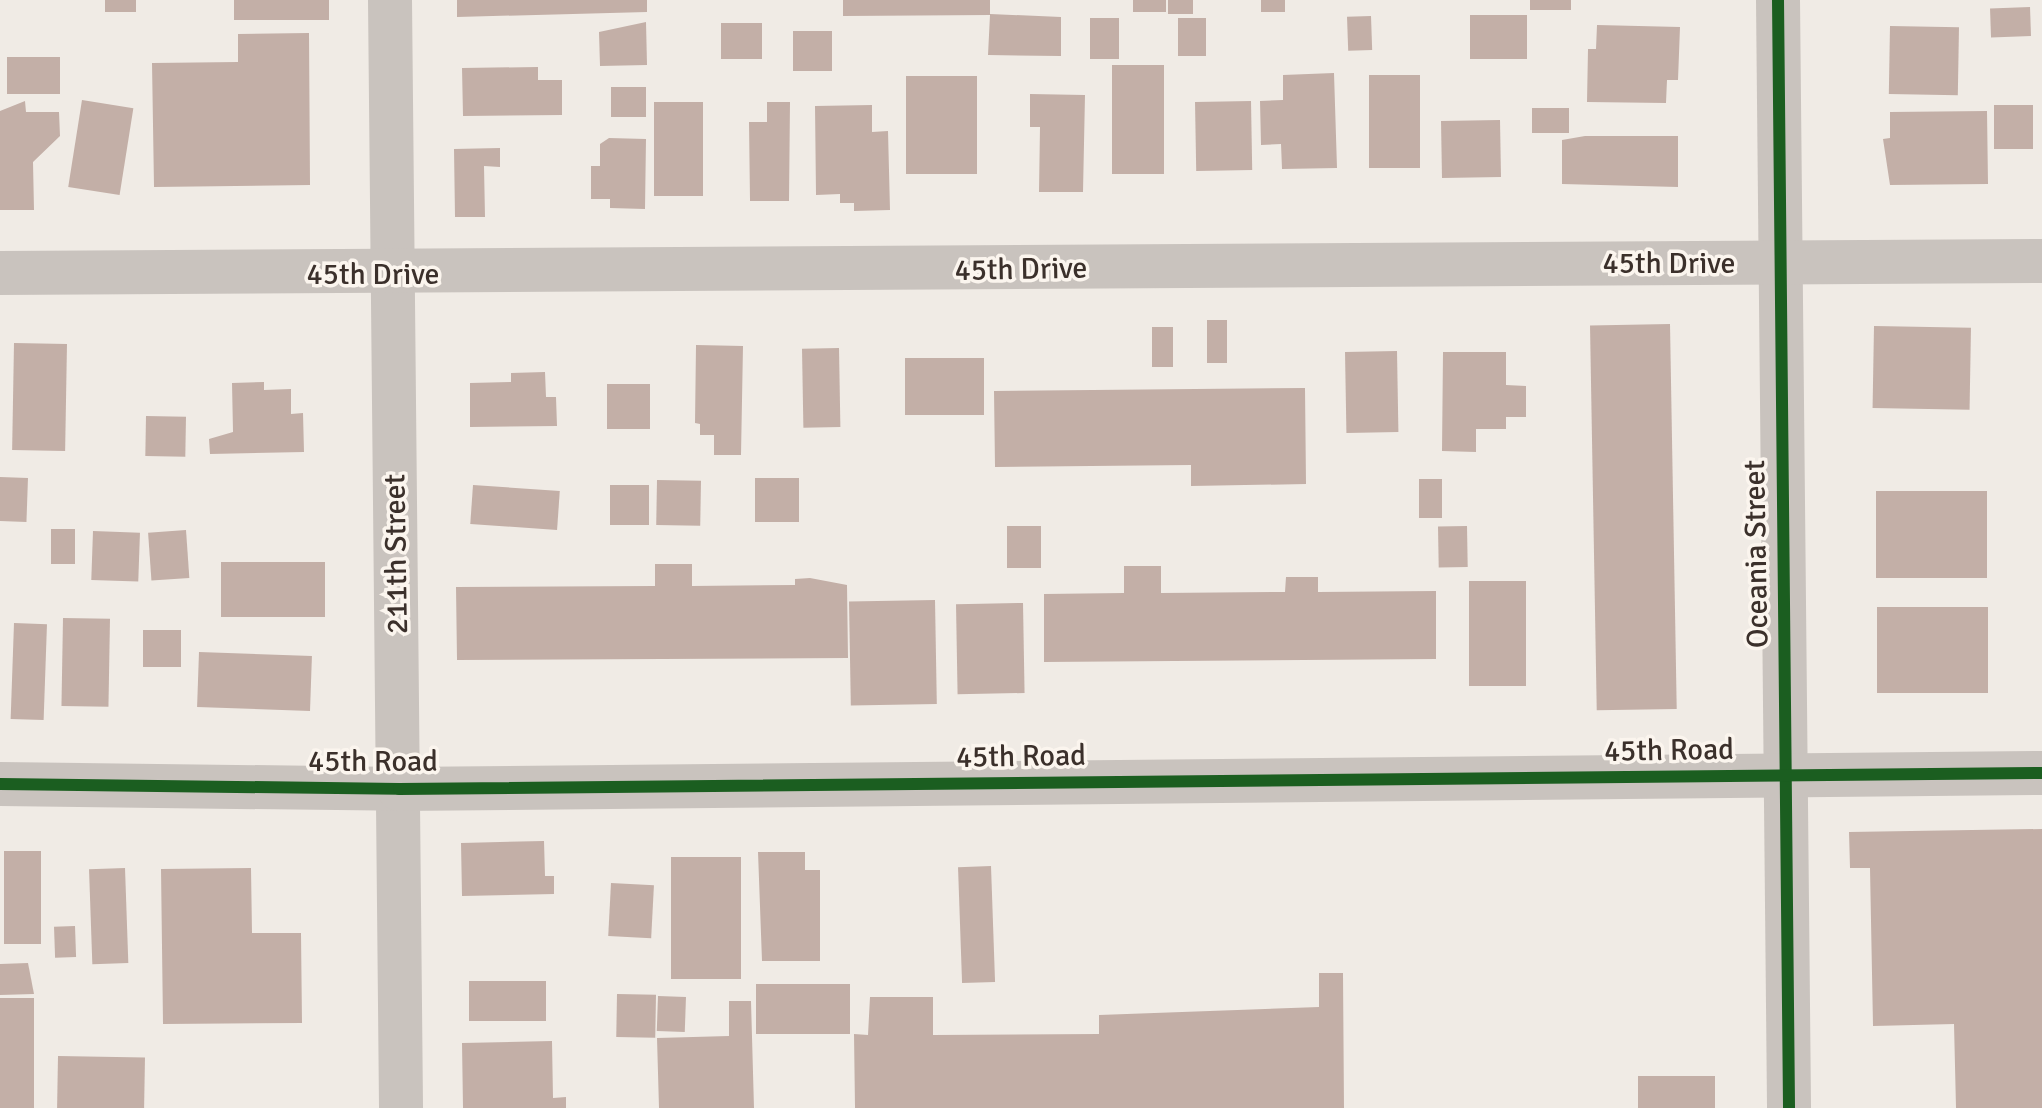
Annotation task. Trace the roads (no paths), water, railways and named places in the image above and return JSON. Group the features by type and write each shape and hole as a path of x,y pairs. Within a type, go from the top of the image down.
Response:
{"street":[{"name":"211th Street","path":"390,0 401,1108"},
{"name":"Oceania Street","path":"1778,0 1789,1108"},
{"name":"45th Drive","path":"0,273 395,275 2042,261"},
{"name":"45th Road","path":"0,784 399,789 2042,773"}]}
